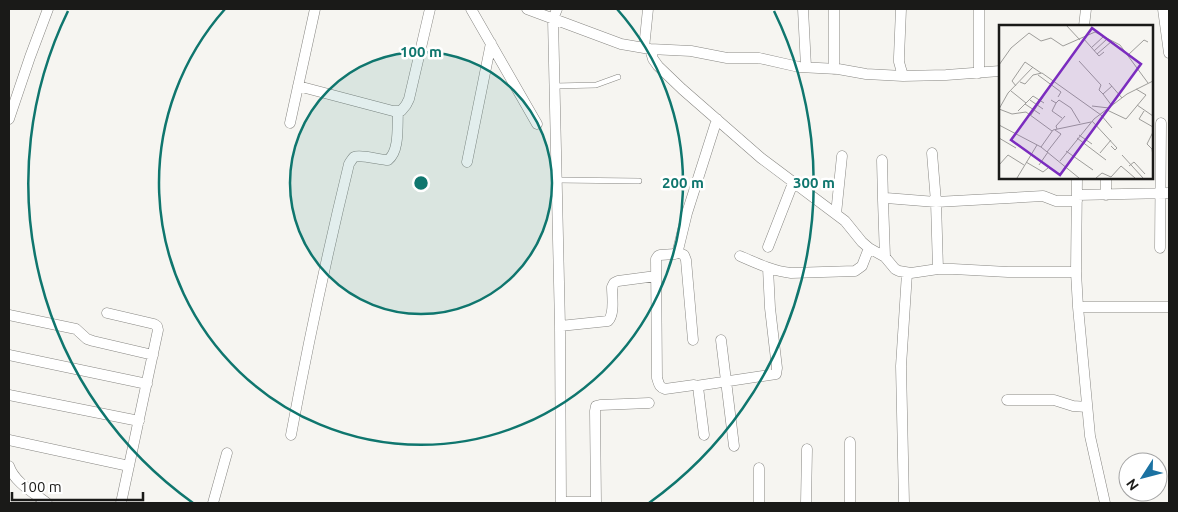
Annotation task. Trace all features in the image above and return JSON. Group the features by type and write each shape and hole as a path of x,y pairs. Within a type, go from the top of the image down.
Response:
{"street":[{"path":"9,119 48,9"},
{"path":"290,123 315,9"},
{"path":"298,86 398,111 401,110 409,99 430,9"},
{"path":"471,9 537,124"},
{"path":"527,9 555,14 620,44 647,49 691,51 726,58 759,58 806,67 866,74 903,76 999,71"},
{"path":"648,9 647,49 658,66 761,158 845,221 862,242 885,257 899,271 907,273 953,268 1008,272 1076,272"},
{"path":"803,9 806,67"},
{"path":"834,9 834,69"},
{"path":"901,9 898,57 903,76"},
{"path":"979,9 979,73"},
{"path":"1084,25 1086,9"},
{"path":"1163,9 1169,53"},
{"path":"555,14 554,86 560,326 561,503 596,503 594,411 596,406 649,403"},
{"path":"467,162 491,43"},
{"path":"291,435 310,337 350,164 355,157 361,156 388,160 392,158 395,153 398,111"},
{"path":"717,119 687,213 677,252 673,255 658,256 656,259 657,370 659,385 662,388 696,386 773,376 777,372 768,268"},
{"path":"1160,248 1165,194 1161,123"},
{"path":"932,153 938,269"},
{"path":"836,214 842,156"},
{"path":"882,160 885,257"},
{"path":"1077,179 1076,272 1078,306 1090,436 1105,503"},
{"path":"1106,179 1106,195"},
{"path":"768,246 793,183"},
{"path":"884,200 889,198 936,202 1042,196 1056,201 1106,195 1165,194"},
{"path":"740,256 783,272 855,271 862,266 869,248"},
{"path":"677,252 684,254 686,260 693,340"},
{"path":"904,503 901,366 907,273"},
{"path":"560,326 608,321 612,315 612,287 614,283 656,276"},
{"path":"1078,306 1169,307"},
{"path":"107,313 154,324 158,330 121,503"},
{"path":"9,315 76,329 92,341 153,355"},
{"path":"721,340 734,446"},
{"path":"9,355 147,384"},
{"path":"696,386 699,389 704,435"},
{"path":"9,395 139,421"},
{"path":"1007,400 1054,400 1073,406 1087,407"},
{"path":"9,440 129,466"},
{"path":"850,442 850,503"},
{"path":"806,503 807,449"},
{"path":"214,503 226,453"},
{"path":"9,466 15,477 47,503"},
{"path":"759,468 759,503"}],"lane":[{"path":"554,86 596,85 618,77"},
{"path":"557,180 639,180"}]}
